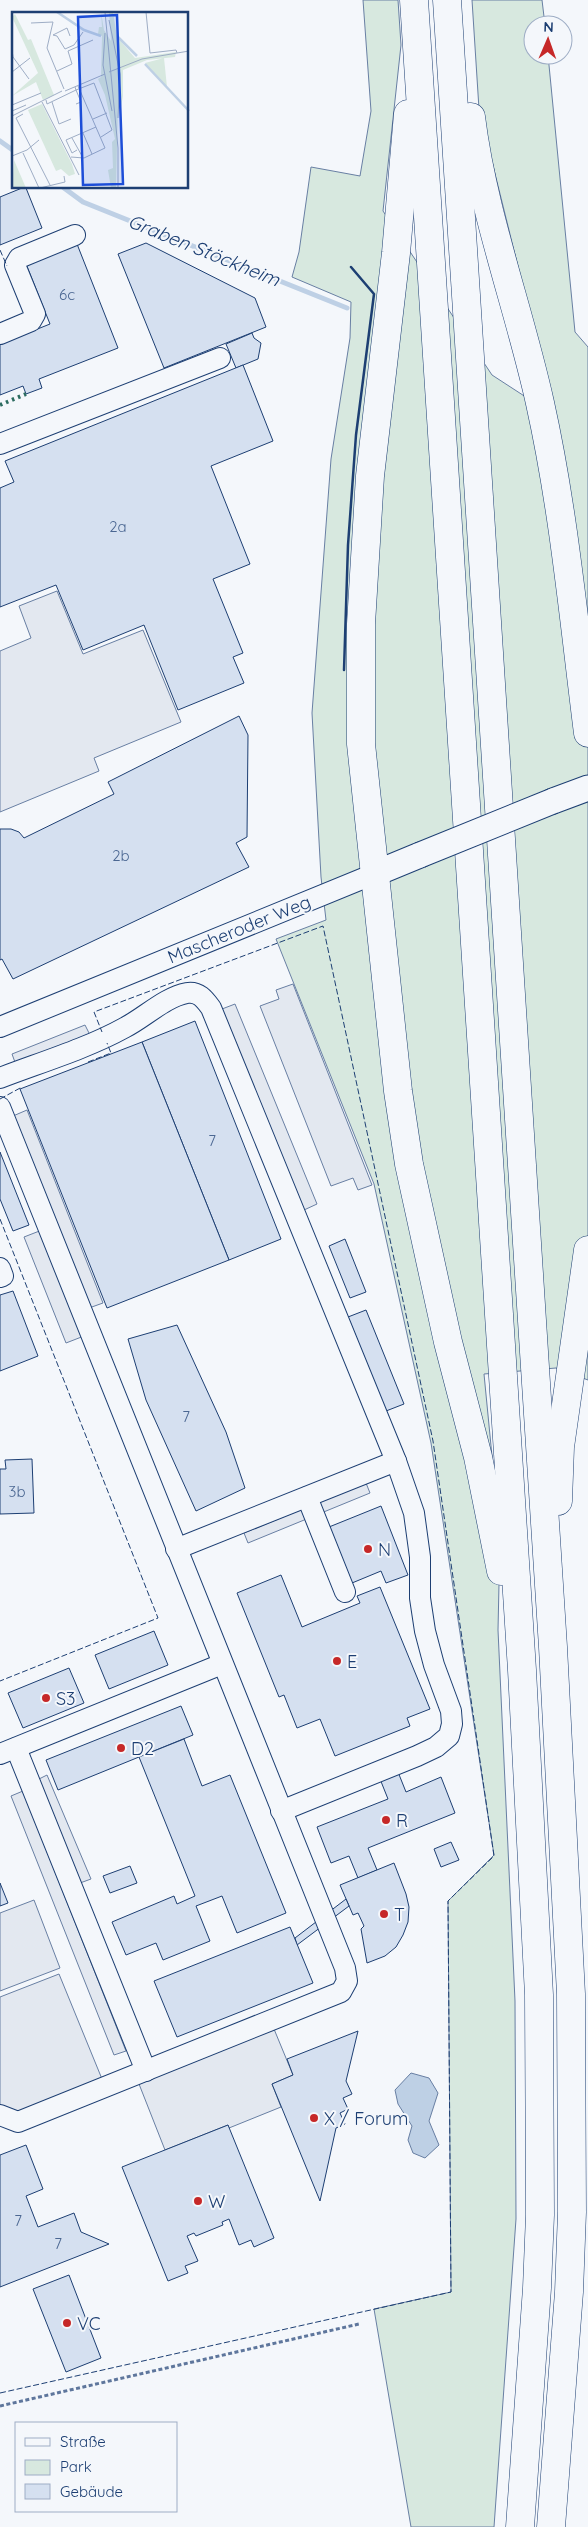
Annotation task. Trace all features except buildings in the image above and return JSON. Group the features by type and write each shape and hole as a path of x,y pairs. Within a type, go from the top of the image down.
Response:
{"highway":[{"path":"447,0 552,1647 571,1994 572,2103 569,2292 551,2527"},
{"path":"456,0 474,145 538,392 552,458 588,733"},
{"path":"415,13 396,253 370,476 361,624 361,744 398,1092 409,1164 448,1342 478,1457 522,1670"},
{"path":"415,13 522,1670 539,1995 540,2215 532,2386 520,2527"},
{"path":"552,1647 560,1447 588,1250"}],"main road":[{"name":"Mascheroder Weg","path":"374,874 588,788"}],"street":[{"path":"0,334 31,321 35,314 15,264 19,258 75,235"},
{"path":"0,444 220,358"},
{"name":"Mascheroder Weg","path":"0,1027 374,874"},
{"path":"0,1078 124,1029 178,996 189,993 198,994 205,999 215,1017 396,1461 414,1513 422,1606 434,1666 450,1711 452,1724 449,1736 436,1747 417,1756 281,1811"},
{"path":"0,1107 345,1968 347,1981 342,1992 18,2122 1,2113"},
{"path":"0,1268 3,1276 0,1277"},
{"path":"176,1550 396,1461"},
{"path":"307,1496 345,1592"},
{"path":"146,2071 8,1751 222,1664"}],"path":[{"path":"0,2406 359,2324"}],"green space":[{"path":"363,0 398,0 401,45 383,211 492,375 555,416 479,109 472,0 542,0 544,15 523,15 523,65 549,65 575,332 588,347 588,1380 556,1368 484,1374 500,1538 498,1630 515,2001 516,2219 494,2527 411,2527 374,2309 451,2292 448,1901 494,1855 431,1443 374,1184 276,939 326,920 321,877 312,713 331,459 350,338 351,302 292,277 299,252 311,167 360,176 371,111"}],"shaded area":[{"path":"57,591 83,654 143,630 181,722 94,758 99,771 0,812 0,651 31,638 19,606"},
{"path":"293,984 372,1185 358,1190 353,1178 331,1186 260,1006 279,999 276,990"},
{"path":"235,1004 317,1204 304,1210 222,1009"},
{"path":"85,1025 90,1035 16,1065 12,1054"},
{"path":"27,1110 103,1303 89,1308 13,1116"},
{"path":"42,1230 84,1336 66,1343 24,1237"},
{"path":"366,1483 370,1493 248,1543 244,1533"},
{"path":"47,1775 91,1879 80,1883 37,1780"},
{"path":"23,1791 126,2051 114,2055 11,1796"},
{"path":"34,1900 60,1968 0,1991 0,1913"},
{"path":"59,1974 102,2079 16,2113 0,2105 0,1997"},
{"path":"274,2029 293,2075 272,2084 281,2107 229,2128 228,2125 165,2150 139,2084"}],"water":[{"path":"411,2073 429,2078 438,2093 429,2121 439,2145 425,2158 413,2153 408,2140 412,2126 398,2104 395,2090"}],"waterway":[{"name":"Graben Stöckheim","path":"0,141 12,150"},
{"name":"Graben Stöckheim","path":"65,189 83,202 347,308"}],"hedge":[{"path":"0,405 26,394"}],"fence":[{"path":"0,250 7,266"},
{"path":"0,2393 451,2292 448,1901 494,1856 433,1441 323,926 94,1012 102,1032"},
{"path":"88,1062 111,1053 107,1043"},
{"path":"0,1099 22,1087"},
{"path":"0,1219 158,1618 0,1681"}],"wall":[{"path":"344,670 348,545 356,435 374,294 351,267"}],"place":[{"name":"N","path":"368,1549"},
{"name":"E","path":"337,1661"},
{"name":"S3","path":"46,1698"},
{"name":"D2","path":"121,1748"},
{"name":"R","path":"386,1820"},
{"name":"T","path":"384,1914"},
{"name":"X / Forum","path":"314,2118"},
{"name":"W","path":"198,2201"},
{"name":"VC","path":"67,2323"}]}
